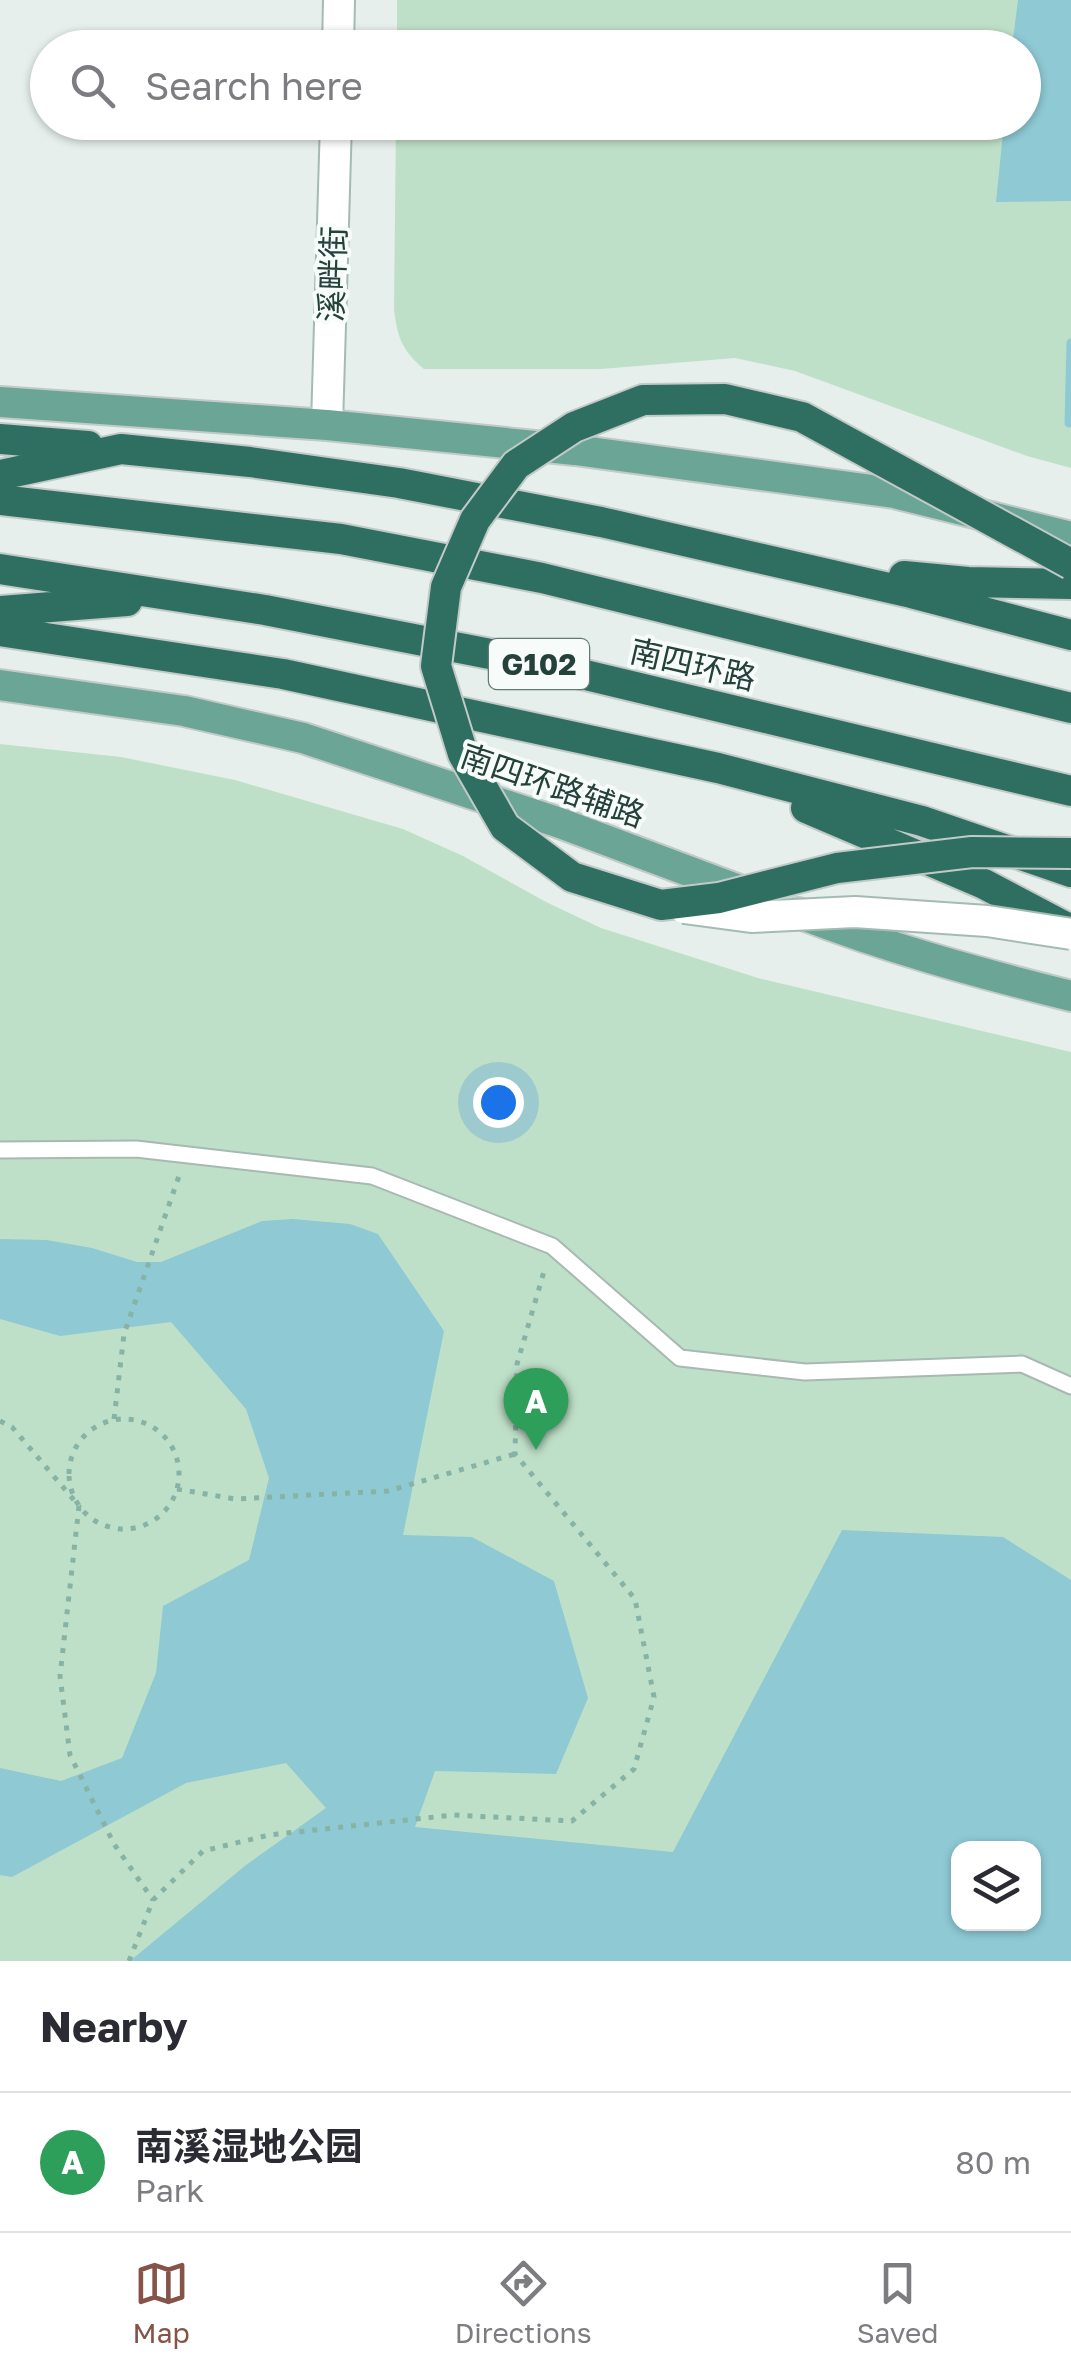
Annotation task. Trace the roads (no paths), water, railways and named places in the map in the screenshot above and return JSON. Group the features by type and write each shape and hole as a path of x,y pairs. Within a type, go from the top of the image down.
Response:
{"highway":[{"path":"1071,564 802,417 724,399 643,400 574,427 516,465 475,520 446,587 436,666 462,754 505,827 572,877 661,905 719,898 837,868 972,852 1071,853"},
{"path":"0,439 250,462 399,483 601,522 1071,635"},
{"path":"0,475 121,449"},
{"name":"南四环路","path":"0,500 341,539 506,571 1071,708"},
{"path":"790,565 968,582 1071,584"},
{"name":"南四环路","path":"0,570 265,610 531,662 1071,792"},
{"path":"0,612 176,596"},
{"path":"0,631 283,674 718,768 922,821 1071,872"},
{"path":"628,749 828,816 984,884 1071,932"}],"main road":[{"path":"0,402 328,425 575,450 894,493 1071,538"},
{"name":"南四环路辅路","path":"0,685 184,710 303,738 576,829 849,933 1071,996"}],"street":[{"path":"338,0 338,30"},
{"name":"溪畔街","path":"328,425 336,140"},
{"path":"661,905 751,916 855,912 949,918 1071,932"}],"lane":[{"path":"0,1150 136,1148 372,1176 552,1246 680,1358 805,1372 1022,1364 1071,1386"}],"water":[{"path":"1018,0 1071,0 1071,201 996,202 1002,140 1041,140 1041,30 1014,30"},
{"path":"293,1219 350,1224 378,1234 444,1331 403,1535 472,1537 554,1581 588,1698 556,1774 435,1771 415,1827 673,1852 842,1530 1003,1537 1071,1580 1071,1961 130,1961 246,1865 326,1808 286,1763 186,1783 12,1877 0,1875 0,1768 61,1781 122,1758 156,1673 163,1606 249,1560 269,1478 246,1409 171,1322 60,1336 0,1319 0,1239 47,1240 137,1262 161,1262 262,1221"}],"waterway":[{"path":"1069,423 1071,343"}],"place":[{"name":"南溪湿地公园","path":"536,1450"}]}
